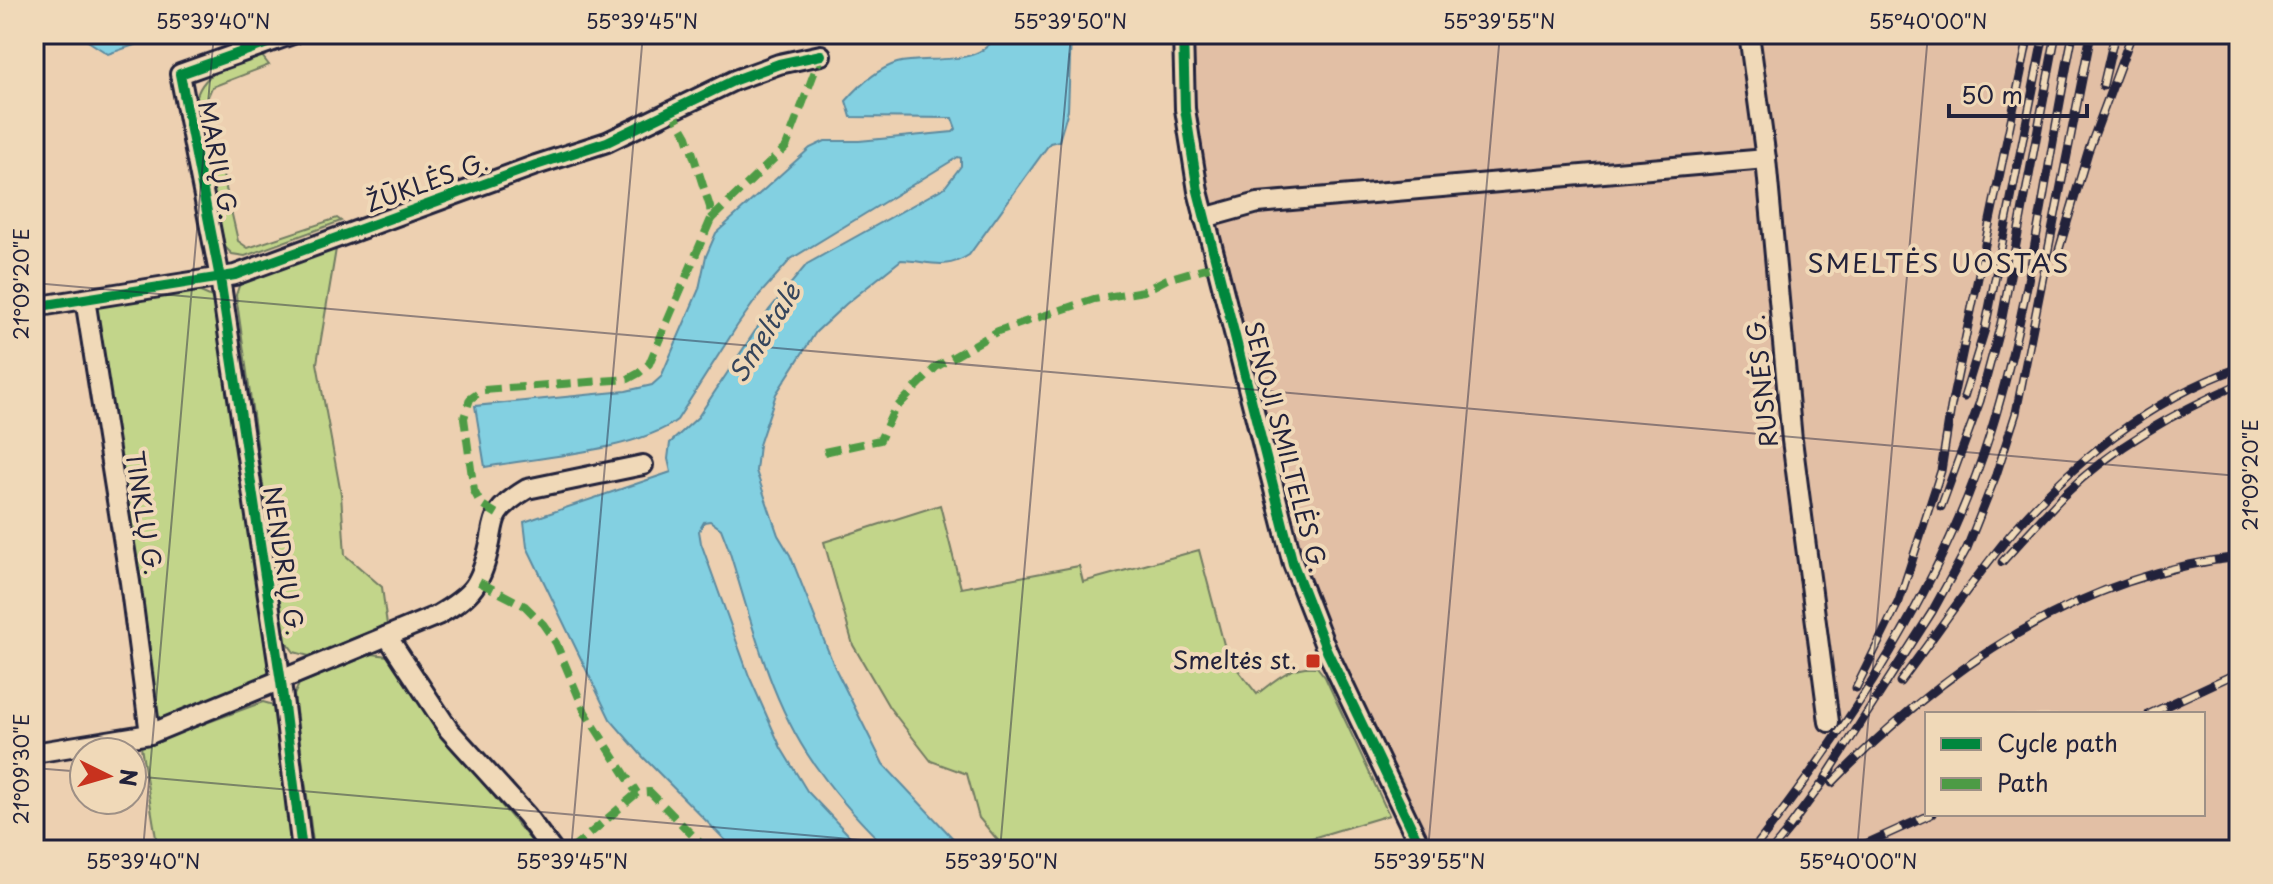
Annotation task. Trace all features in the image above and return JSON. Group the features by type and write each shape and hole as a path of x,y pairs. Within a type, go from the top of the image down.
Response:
{"street":[{"name":"MARIŲ G.","path":"220,278 180,74 293,34"},
{"name":"SENOJI SMILTELĖS G.","path":"1183,34 1185,109 1204,218 1293,564 1327,651 1422,850"},
{"name":"RUSNĖS G.","path":"1749,34 1766,159 1792,440 1829,722"},
{"name":"ŽŪKLĖS G.","path":"34,307 235,275 607,142 764,69 821,55"},
{"path":"1204,218 1258,203 1766,159"},
{"name":"NENDRIŲ G.","path":"220,278 281,682 302,850"},
{"name":"TINKLŲ G.","path":"85,299 130,582 150,734"},
{"path":"34,753 150,734 438,615 462,601 479,582 497,514 527,489 643,465"},
{"path":"387,636 449,730 526,815 552,850"}],"shaded area":[{"path":"1190,34 2239,34 2239,850 1430,850 1317,611 1300,563 1202,181 1193,109"}],"green space":[{"path":"262,56 269,65 212,87 206,101 238,241 248,248 337,218 341,221 245,256 232,254 225,247 194,108 197,95 209,77"},
{"path":"336,249 317,363 341,494 345,555 382,587 387,625 309,656 294,652 285,640 236,295 240,283 252,277"},
{"path":"196,290 212,297 217,311 269,671 264,679 158,719 92,315 95,304"},
{"path":"940,505 961,588 1079,566 1083,582 1199,550 1227,656 1257,694 1292,670 1317,667 1325,677 1389,815 1272,850 1006,850 979,818 967,774 931,761 889,707 853,645 824,542"},
{"path":"372,654 388,656 397,662 446,739 539,850 314,850 294,695 299,684"},
{"path":"263,702 270,704 275,709 293,850 158,850 148,789 148,744"}],"water":[{"path":"77,34 167,34 108,54"},
{"name":"Smeltalė","path":"996,34 1071,34 1068,110 1059,141 1050,143 969,255 944,264 901,260 816,332 776,394 759,445 756,471 778,535 790,555 835,668 883,764 964,850 889,850 828,782 788,720 765,664 721,529 710,521 704,522 699,531 701,543 749,676 781,748 807,791 863,850 735,850 610,719 527,547 524,522 671,472 668,459 670,443 698,417 769,310 807,264 945,187 961,166 961,158 791,259 737,326 677,420 660,430 613,446 485,467 475,406 626,391 652,385 661,377 699,289 706,256 716,233 810,148 825,141 953,132 956,129 952,118 851,117 846,101 882,69 909,61 966,56 989,45"}],"railway":[{"path":"1856,688 1899,601 1941,471 1951,407 2029,34"},
{"path":"1964,397 1985,329 2044,34"},
{"path":"1941,507 1980,401 2001,323 2056,34"},
{"path":"1753,850 1825,753 1891,651 1947,544 1971,488 1991,431 2017,334 2073,34"},
{"path":"1826,777 1932,612 1967,548 1996,475 2016,413 2091,34"},
{"path":"2103,86 2115,34"},
{"path":"2058,253 2088,152 2132,34"},
{"path":"1900,682 2010,535 2059,483 2085,459 2143,416 2174,397 2239,368"},
{"path":"2002,562 2064,495 2104,461 2169,419 2239,384"},
{"path":"1832,783 1919,702 2016,634 2068,606 2123,584 2180,567 2239,557"},
{"path":"2153,712 2239,672"},
{"path":"1789,828 1832,770"},
{"path":"1852,850 1928,816"},
{"path":"1772,850 1796,821"}],"marked path":[{"path":"711,219 786,147 821,55"},
{"path":"497,514 481,504 474,491 464,418 470,399 483,390 628,379 649,364 711,219 687,136 673,112"},
{"path":"824,452 880,440 894,410 936,367 998,331 1094,299 1144,291 1167,279 1216,265"},
{"path":"479,582 525,606 543,624 556,643 585,712 637,793"},
{"path":"571,850 637,793 650,792 707,850"}],"cycle path":[{"path":"293,34 180,74 220,278 281,682 302,850"},
{"path":"1183,34 1185,109 1198,191 1293,564 1327,651 1422,850"},
{"path":"34,307 235,275 607,142 735,80 779,64 821,55"}],"place":[{"name":"Smeltės st.","path":"1313,661"}],"district":[{"name":"SMELTĖS UOSTAS","path":"1939,264"}]}
